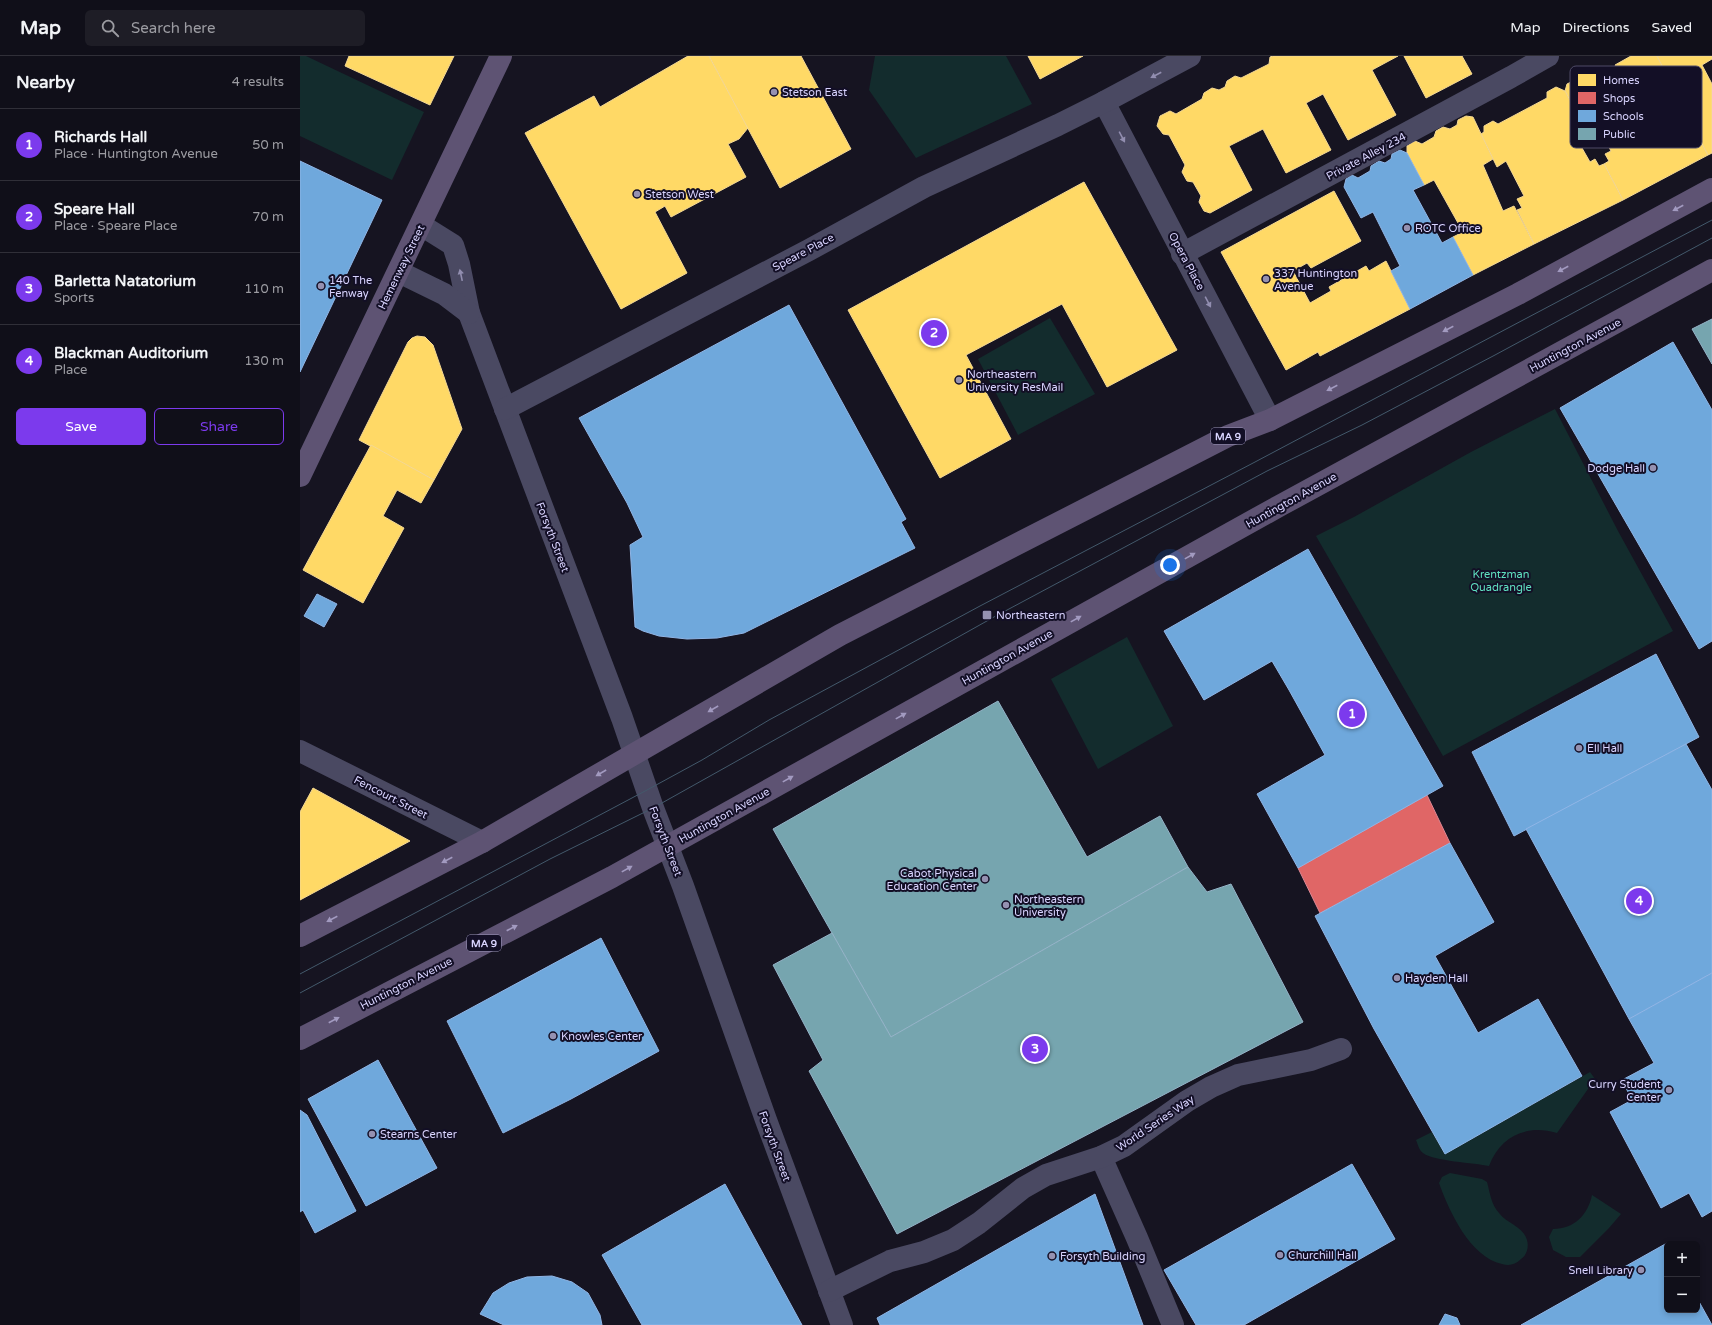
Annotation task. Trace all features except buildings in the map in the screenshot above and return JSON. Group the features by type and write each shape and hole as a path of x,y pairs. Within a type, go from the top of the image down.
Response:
{"main road":[{"name":"Hemenway Street","path":"300,476 502,56"},
{"name":"MA 9","path":"300,936 482,842 840,635 1228,436 1270,420 1518,294 1712,189"},
{"name":"Huntington Avenue","path":"300,1038 594,886 668,846 1281,505 1712,270"}],"street":[{"name":"Speare Place","path":"505,409 809,250 924,186 1058,125 1190,56"},
{"name":"Private Alley 234","path":"1182,254 1511,78 1548,56"},
{"name":"Opera Place","path":"1104,102 1270,420"},
{"name":"Forsyth Street","path":"422,225 453,245 459,264 469,313 635,754 766,1120 842,1325"},
{"path":"399,272 444,294 469,313"},
{"name":"Fencourt Street","path":"300,751 482,842"},
{"name":"World Series Way","path":"829,1290 890,1261 924,1252 953,1240 979,1223 1022,1188 1046,1175 1101,1157 1124,1146 1187,1101 1211,1087 1238,1075 1311,1060 1341,1048"},
{"path":"1101,1157 1173,1325"}],"green space":[{"path":"300,56 306,56 424,112 392,180 300,136"},
{"path":"875,56 1006,56 1032,104 916,158 869,90"},
{"path":"1050,318 1095,394 1018,435 978,359"},
{"name":"Krentzman Quadrangle","path":"1555,409 1618,531 1673,631 1443,756 1316,536 1354,517 1471,452"},
{"path":"1127,637 1173,726 1098,769 1051,679"},
{"path":"1590,1072 1595,1079 1557,1133 1535,1130 1516,1135 1507,1140 1500,1147 1489,1166 1436,1158 1428,1156 1420,1150 1416,1140 1432,1132 1445,1154"},
{"path":"1450,1173 1482,1179 1487,1182 1496,1210 1502,1217 1522,1231 1525,1235 1528,1248 1526,1253 1519,1261 1514,1264 1507,1265 1491,1260 1471,1243 1455,1219 1439,1183 1442,1177"},
{"path":"1592,1195 1621,1214 1580,1257 1566,1257 1553,1250 1549,1237 1553,1229 1574,1224 1579,1220 1587,1209"}],"tram line":[{"path":"300,974 647,790 702,760 769,720 980,606 1712,220"},
{"path":"300,993 550,859 653,808 994,617 1267,471 1362,425 1712,238"}],"place":[{"name":"Stetson East","path":"774,92"},
{"name":"Stetson West","path":"637,194"},
{"name":"ROTC Office","path":"1407,228"},
{"name":"337 Huntington Avenue","path":"1266,279"},
{"name":"140 The Fenway","path":"321,286"},
{"name":"Speare Hall","path":"934,333"},
{"name":"Northeastern University ResMail","path":"959,380"},
{"name":"Dodge Hall","path":"1653,468"},
{"name":"Northeastern","path":"987,615"},
{"name":"Richards Hall","path":"1352,714"},
{"name":"Ell Hall","path":"1579,748"},
{"name":"Cabot Physical Education Center","path":"985,879"},
{"name":"Blackman Auditorium","path":"1639,901"},
{"name":"Northeastern University","path":"1006,905"},
{"name":"Hayden Hall","path":"1397,978"},
{"name":"Knowles Center","path":"553,1036"},
{"name":"Barletta Natatorium","path":"1035,1049"},
{"name":"Curry Student Center","path":"1669,1090"},
{"name":"Stearns Center","path":"372,1134"},
{"name":"Churchill Hall","path":"1280,1255"},
{"name":"Forsyth Building","path":"1052,1256"},
{"name":"Snell Library","path":"1641,1270"}]}
